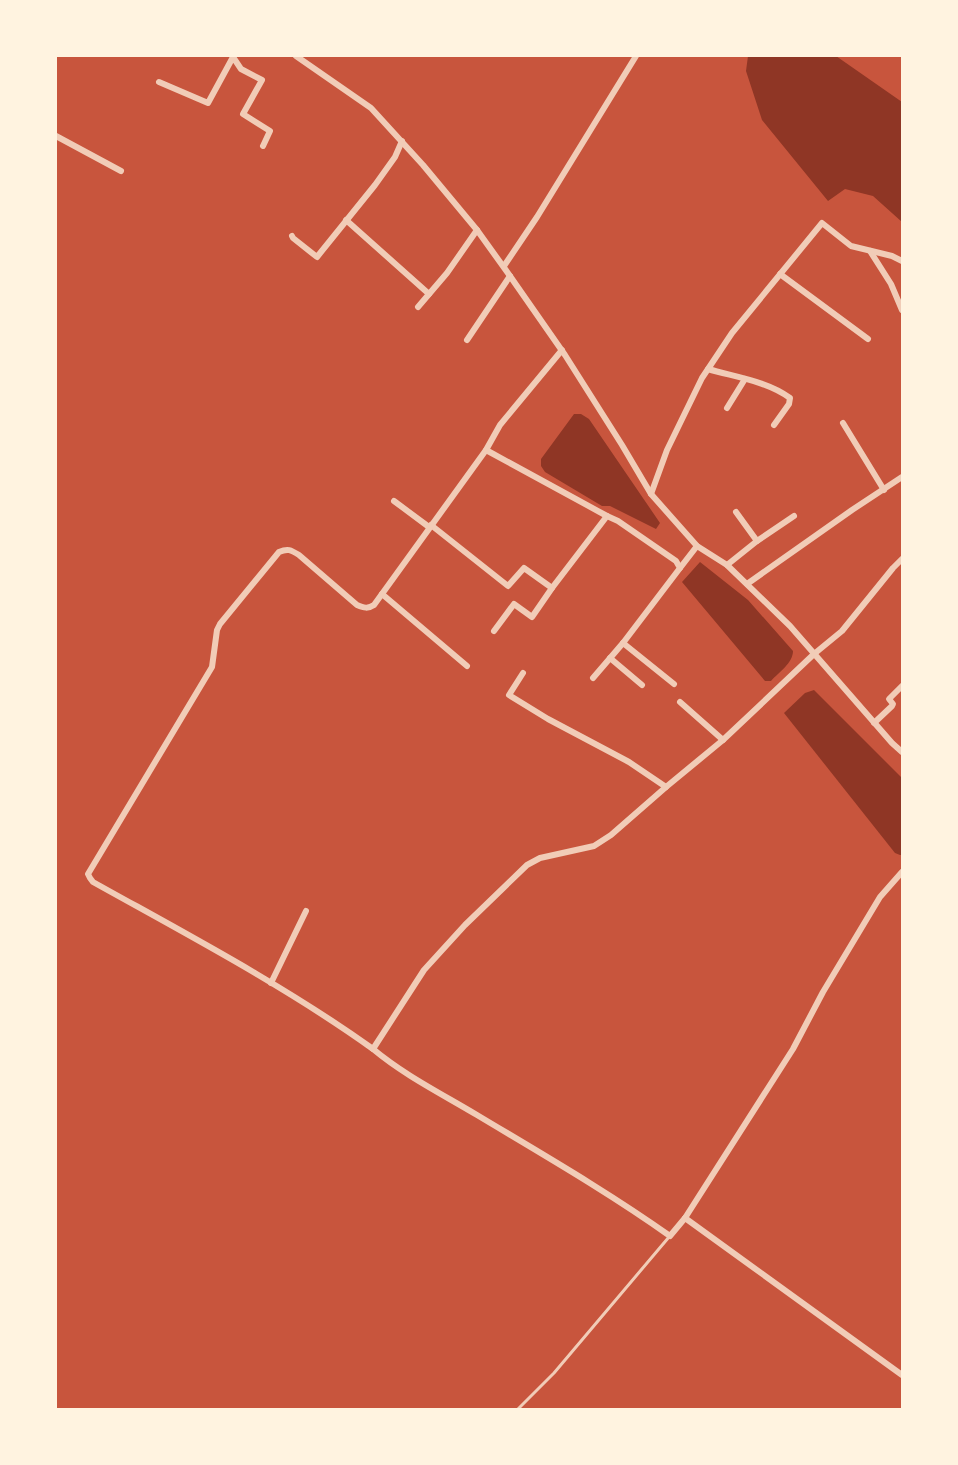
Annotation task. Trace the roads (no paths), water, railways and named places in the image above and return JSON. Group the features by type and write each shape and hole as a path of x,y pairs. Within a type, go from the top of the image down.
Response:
{"street":[{"path":"159,82 208,103 231,56 241,69 262,80 243,114 270,131 263,146"},
{"path":"296,56 371,108 402,141 504,266 562,350 651,494 697,546 727,565 790,626 874,723 903,752"},
{"path":"504,266 537,217 636,56"},
{"path":"56,136 121,171"},
{"path":"292,236 317,257 375,185 395,157 402,141"},
{"path":"346,220 429,294"},
{"path":"651,494 667,450 702,378 732,333 822,223 851,246 903,261"},
{"path":"418,307 447,273 477,231"},
{"path":"870,250 891,284 903,310"},
{"path":"780,274 868,339"},
{"path":"467,340 510,276"},
{"path":"562,350 500,425 486,450 374,605 369,608 357,604 290,549 279,552 220,624 212,667 88,874 93,882 271,983 339,1025 382,1057 641,1215 670,1236 685,1218 793,1049 822,992 880,897 903,872"},
{"path":"708,369 762,384 790,398 789,404 774,425"},
{"path":"727,408 745,379"},
{"path":"843,423 884,490"},
{"path":"486,450 618,521 676,561 680,568"},
{"path":"747,584 903,477"},
{"path":"394,501 508,586 524,568 552,588"},
{"path":"736,512 757,541"},
{"path":"494,630 514,604 532,617 607,516"},
{"path":"727,565 794,516"},
{"path":"593,678 623,643 697,546"},
{"path":"373,1049 424,970 465,925 527,865 540,858 594,846 611,835 723,740 814,654 842,631 892,568 903,559"},
{"path":"382,594 467,666"},
{"path":"623,643 674,684"},
{"path":"610,658 642,685"},
{"path":"523,674 509,695 548,719 629,762 666,787"},
{"path":"874,723 893,705 890,699 903,686"},
{"path":"680,702 723,740"},
{"path":"271,983 306,911"},
{"path":"685,1218 903,1376"}],"lane":[{"path":"517,1410 554,1373 670,1236"}]}
